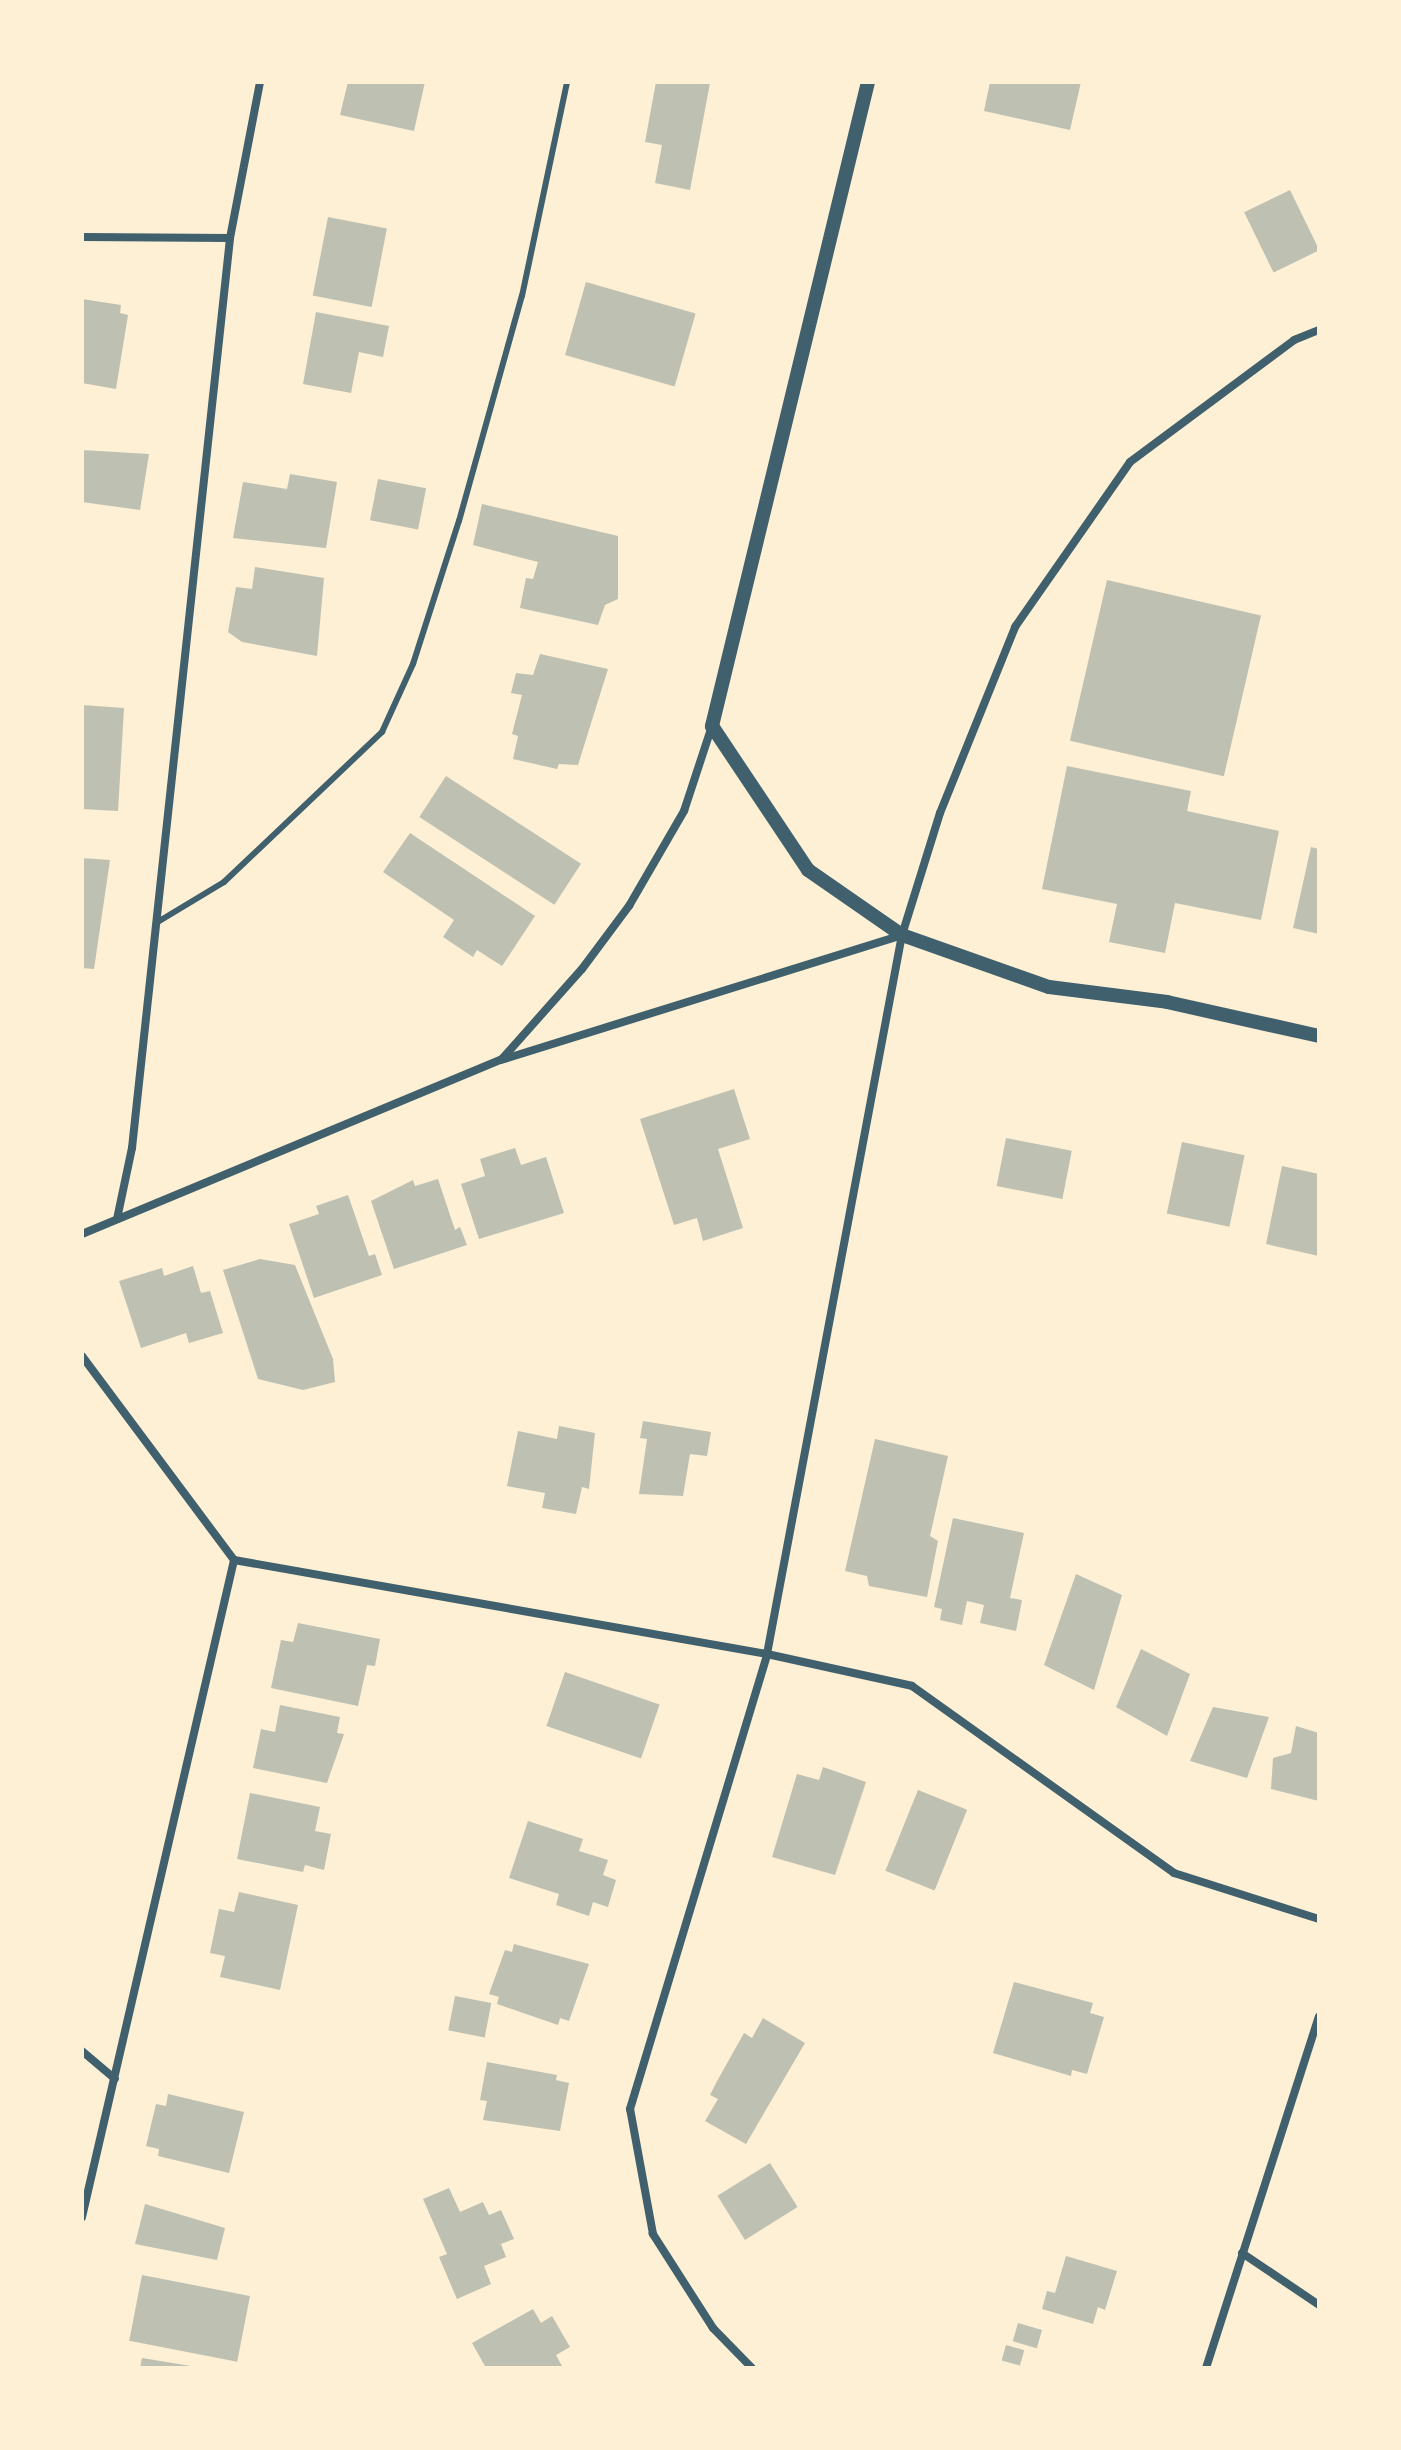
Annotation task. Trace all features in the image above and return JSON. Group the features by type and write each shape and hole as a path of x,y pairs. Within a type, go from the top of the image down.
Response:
{"street":[{"path":"117,1219 132,1148 230,238 260,82"},
{"path":"501,1060 582,969 629,906 684,811 712,726 868,82"},
{"path":"82,237 230,238"},
{"path":"752,2368 713,2328 653,2234 630,2109 767,1654 902,935 940,813 1024,614 1130,462 1294,340 1319,330"},
{"path":"712,726 808,870 902,935 1049,987 1167,1002 1319,1036"},
{"path":"82,1234 501,1060 902,935"},
{"path":"82,1356 234,1560 767,1654 912,1686 1174,1873 1319,1919"},
{"path":"82,2217 234,1560"},
{"path":"1206,2368 1319,2017"},
{"path":"82,2051 115,2079"},
{"path":"1242,2253 1319,2305"}],"lane":[{"path":"156,923 224,882 382,732 413,664 459,521 522,296 567,82"}],"building":[{"path":"348,82 425,82 414,131 340,115"},
{"path":"656,82 710,83 690,190 655,183 662,145 645,142"},
{"path":"990,82 1081,82 1070,130 984,111"},
{"path":"1290,190 1319,250 1274,273 1244,212"},
{"path":"328,217 387,228 372,307 313,296"},
{"path":"586,282 696,313 675,386 565,355"},
{"path":"82,299 121,305 120,313 128,315 116,389 82,383"},
{"path":"316,312 389,326 383,357 359,352 351,393 303,384"},
{"path":"82,450 149,454 140,510 82,502"},
{"path":"290,474 337,482 326,548 233,538 243,482 287,489"},
{"path":"378,479 426,488 418,530 370,520"},
{"path":"482,504 618,536 618,599 605,605 598,625 520,608 526,578 533,579 538,562 473,545"},
{"path":"255,567 324,578 317,656 242,642 228,632 236,587 252,589"},
{"path":"1107,580 1261,616 1224,776 1070,741"},
{"path":"540,654 608,669 578,765 559,764 557,769 513,759 518,736 512,734 522,695 511,693 516,673 533,675"},
{"path":"82,705 124,708 118,811 82,809"},
{"path":"1067,766 1191,791 1187,811 1279,831 1261,920 1175,903 1165,953 1109,942 1117,904 1042,889"},
{"path":"446,776 581,864 554,905 419,817"},
{"path":"410,833 535,916 502,966 477,950 473,957 443,937 454,920 383,872"},
{"path":"1311,847 1319,849 1319,934 1293,928"},
{"path":"82,858 110,860 94,969 82,968"},
{"path":"734,1089 750,1139 718,1149 743,1228 703,1241 697,1218 674,1225 640,1119"},
{"path":"1006,1138 1072,1151 1062,1199 997,1186"},
{"path":"1182,1142 1245,1155 1229,1227 1167,1213"},
{"path":"515,1148 521,1165 546,1157 564,1213 479,1239 461,1184 485,1176 480,1159"},
{"path":"1282,1166 1319,1174 1319,1256 1266,1244"},
{"path":"438,1179 455,1230 460,1227 467,1245 394,1269 371,1201 413,1180 415,1186"},
{"path":"348,1195 369,1256 375,1254 382,1275 314,1298 289,1224 319,1214 316,1206"},
{"path":"260,1259 295,1265 333,1359 335,1382 303,1390 258,1379 223,1270"},
{"path":"193,1266 201,1293 210,1291 223,1333 189,1343 186,1333 141,1348 119,1281 162,1268 164,1276"},
{"path":"643,1421 711,1432 707,1456 690,1454 683,1496 639,1494 647,1439 640,1438"},
{"path":"559,1426 595,1433 589,1489 582,1487 576,1514 542,1508 545,1493 507,1486 518,1431 557,1439"},
{"path":"875,1439 948,1456 930,1536 938,1541 927,1597 869,1586 867,1576 845,1571"},
{"path":"953,1518 1024,1533 1010,1598 1022,1600 1016,1631 980,1623 984,1605 967,1601 962,1625 940,1620 942,1609 934,1607"},
{"path":"1076,1574 1122,1595 1094,1690 1044,1665"},
{"path":"298,1623 380,1639 375,1666 367,1665 358,1706 271,1688 281,1640 293,1642"},
{"path":"1141,1649 1190,1674 1167,1736 1116,1707"},
{"path":"565,1672 660,1705 641,1758 546,1726"},
{"path":"280,1705 340,1717 337,1733 344,1734 327,1783 253,1768 261,1729 275,1732"},
{"path":"1213,1707 1269,1717 1247,1778 1190,1761"},
{"path":"1296,1726 1319,1733 1319,1801 1271,1789 1273,1758 1291,1753"},
{"path":"823,1767 866,1782 835,1875 772,1857 797,1774 819,1780"},
{"path":"918,1790 967,1810 935,1891 885,1871"},
{"path":"250,1793 320,1807 315,1831 331,1834 324,1870 305,1865 303,1872 237,1859"},
{"path":"528,1821 583,1839 579,1851 608,1860 603,1875 616,1880 608,1907 593,1902 589,1916 556,1905 559,1894 509,1878"},
{"path":"239,1892 298,1905 280,1990 220,1977 225,1956 210,1953 219,1909 234,1912"},
{"path":"514,1944 589,1964 569,2021 560,2018 558,2025 497,2004 499,1997 489,1994 505,1950 512,1952"},
{"path":"1014,1982 1093,2003 1090,2013 1104,2017 1087,2074 1072,2070 1071,2076 993,2053"},
{"path":"455,1996 491,2003 485,2037 448,2030"},
{"path":"763,2018 805,2043 746,2144 705,2121 718,2099 710,2095 744,2033 752,2038"},
{"path":"487,2062 557,2075 556,2080 569,2083 560,2131 483,2120 487,2101 480,2100"},
{"path":"168,2094 244,2112 229,2173 158,2156 159,2149 146,2146 156,2104 166,2106"},
{"path":"770,2163 798,2207 745,2240 717,2196"},
{"path":"449,2188 460,2212 483,2202 489,2215 501,2210 514,2239 501,2244 506,2257 484,2266 491,2284 457,2299 439,2257 447,2254 423,2199"},
{"path":"145,2204 225,2228 217,2260 135,2244"},
{"path":"1066,2256 1117,2271 1105,2310 1098,2307 1093,2324 1042,2309 1047,2291 1055,2293"},
{"path":"142,2275 250,2296 237,2362 129,2341"},
{"path":"533,2309 541,2323 552,2316 570,2347 556,2355 563,2368 486,2368 472,2343"},
{"path":"1018,2323 1042,2330 1037,2348 1013,2341"},
{"path":"1006,2345 1024,2350 1020,2366 1002,2360"},
{"path":"142,2358 191,2366 191,2368 140,2368"}]}
